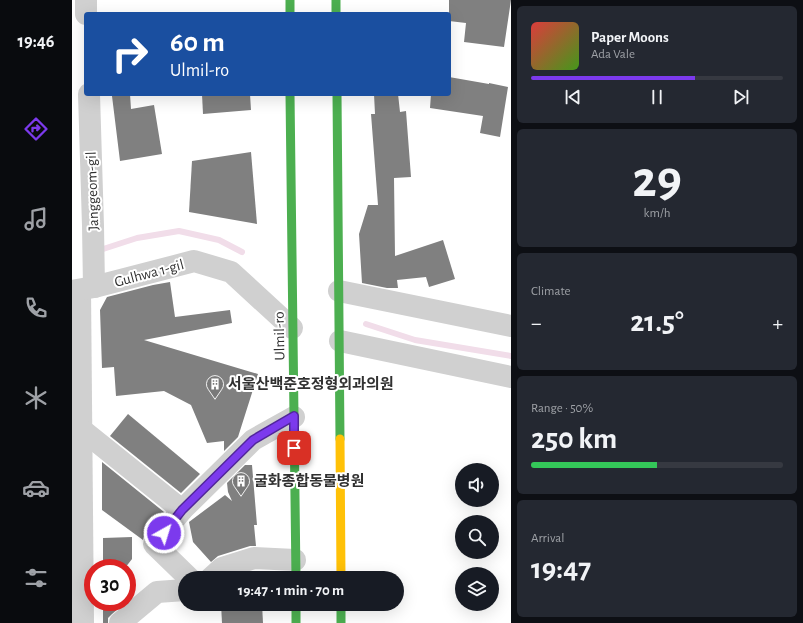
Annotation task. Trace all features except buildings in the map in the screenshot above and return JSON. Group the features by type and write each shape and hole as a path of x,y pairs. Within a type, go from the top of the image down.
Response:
{"main road":[{"path":"290,0 290,12"},
{"path":"336,0 336,12"},
{"name":"Ulmil-ro","path":"290,96 295,569"},
{"path":"337,96 341,571"},
{"path":"296,611 296,623"},
{"path":"341,611 341,623"}],"street":[{"path":"86,0 86,12"},
{"name":"Janggeom-gil","path":"82,289 94,226 89,96"},
{"name":"Gulhwa 1-gil","path":"82,289 194,261 231,272 292,328"},
{"path":"82,289 81,429 83,623"},
{"path":"339,291 511,326"},
{"path":"340,341 511,377"},
{"path":"182,571 154,544 182,510 253,440 294,416"},
{"path":"81,429 182,510"},
{"path":"219,571 222,568 254,558 295,569"},
{"path":"120,623 157,592 178,590"}],"waterway":[{"path":"97,251 137,238 179,231 219,240 242,252"},
{"path":"366,324 415,340 511,356"}],"traffic: fast":[{"path":"290,0 290,12"},
{"path":"336,0 336,12"},
{"path":"290,96 296,571"},
{"path":"337,96 340,439"},
{"path":"296,611 296,623"},
{"path":"341,611 341,623"}],"traffic: slow":[{"path":"340,439 341,571"}],"place":[{"name":"서울산백준호정형외과의원","path":"215,399"},
{"name":"굴화종합동물병원","path":"241,496"}],"route":[{"path":"164,533 182,510 253,440 294,416 294,448"}]}
